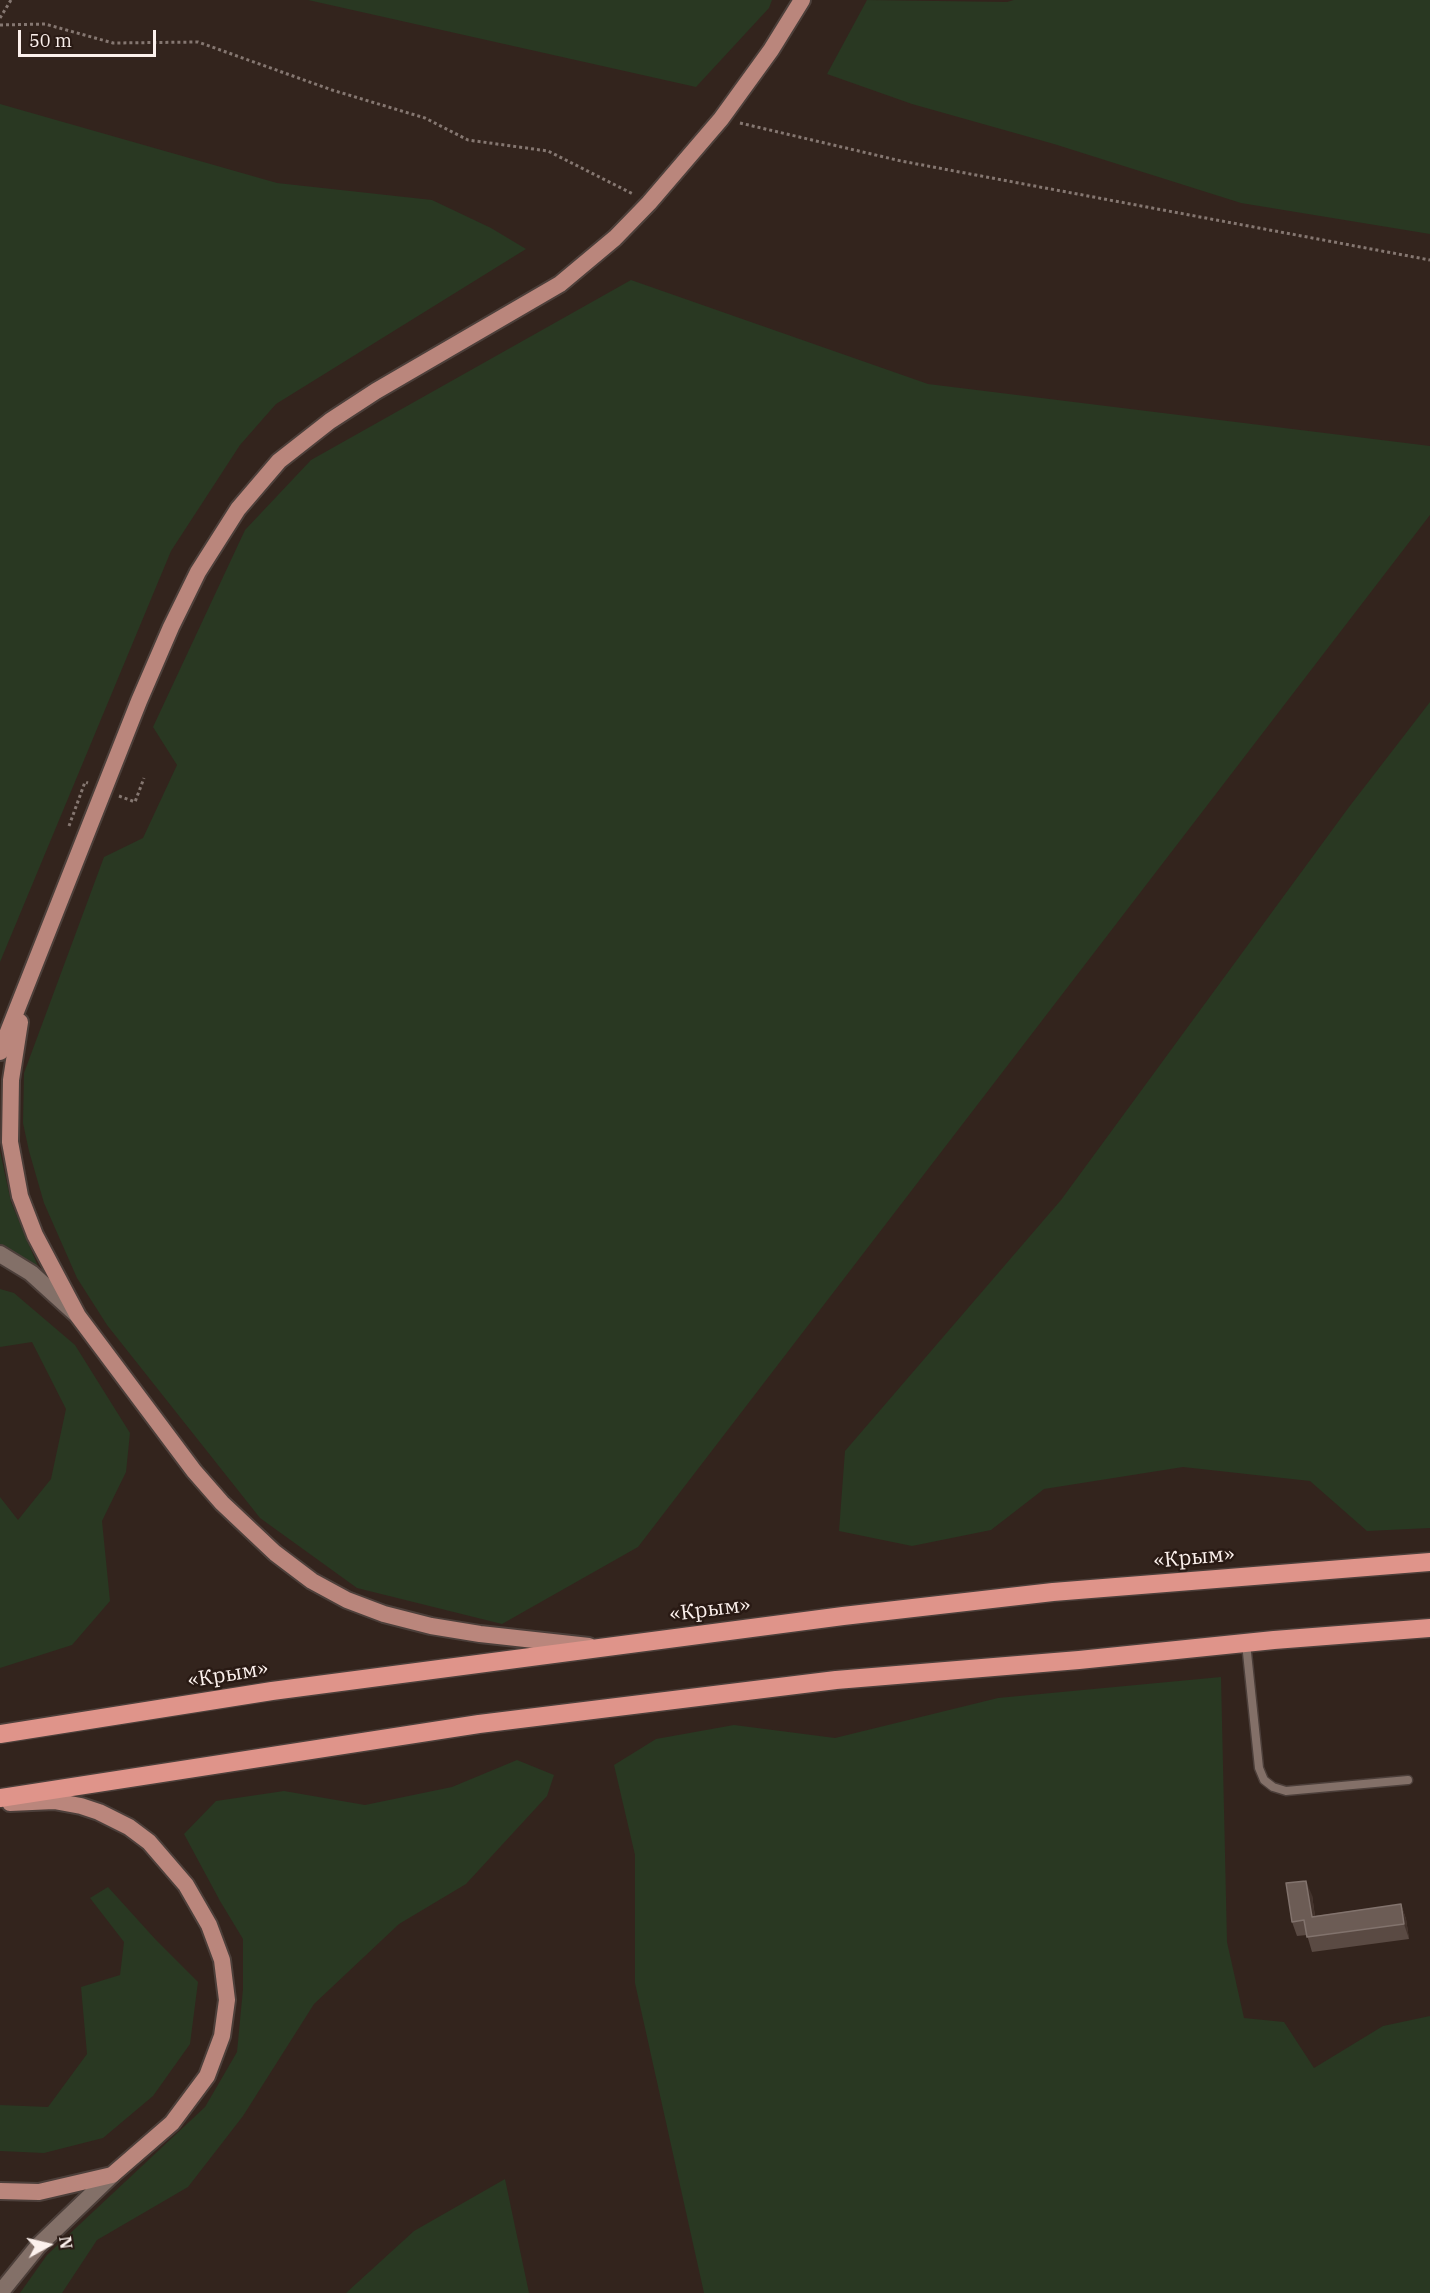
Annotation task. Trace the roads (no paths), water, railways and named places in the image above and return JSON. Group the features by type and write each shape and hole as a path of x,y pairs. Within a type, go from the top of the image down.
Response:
{"highway":[{"name":"«Крым»","path":"0,1734 272,1690 843,1616 1042,1593 1430,1562"},
{"path":"0,1798 536,1717 836,1680 1430,1628"}],"main road":[{"path":"0,1052 139,701 171,627 198,572 221,534 256,486 279,461 330,421 376,391 560,284 615,238 649,203 721,119 771,50 802,0"},
{"path":"0,1019 25,990"},
{"path":"25,990 11,1080 10,1125 20,1196 47,1260 78,1316 194,1471 246,1527 312,1581 347,1600 405,1620 480,1634 602,1647"},
{"path":"0,1803 54,1801 81,1806 113,1818 139,1834 159,1852 194,1897 215,1939 222,1960 226,1986 226,2012 214,2062 180,2114 164,2131 112,2175 39,2192 0,2191"}],"street":[{"path":"0,1254 31,1273 78,1316"},
{"path":"0,2293 38,2246 112,2175"}],"lane":[{"path":"1246,1643 1258,1768 1264,1780 1273,1787 1286,1791 1408,1779"}]}
